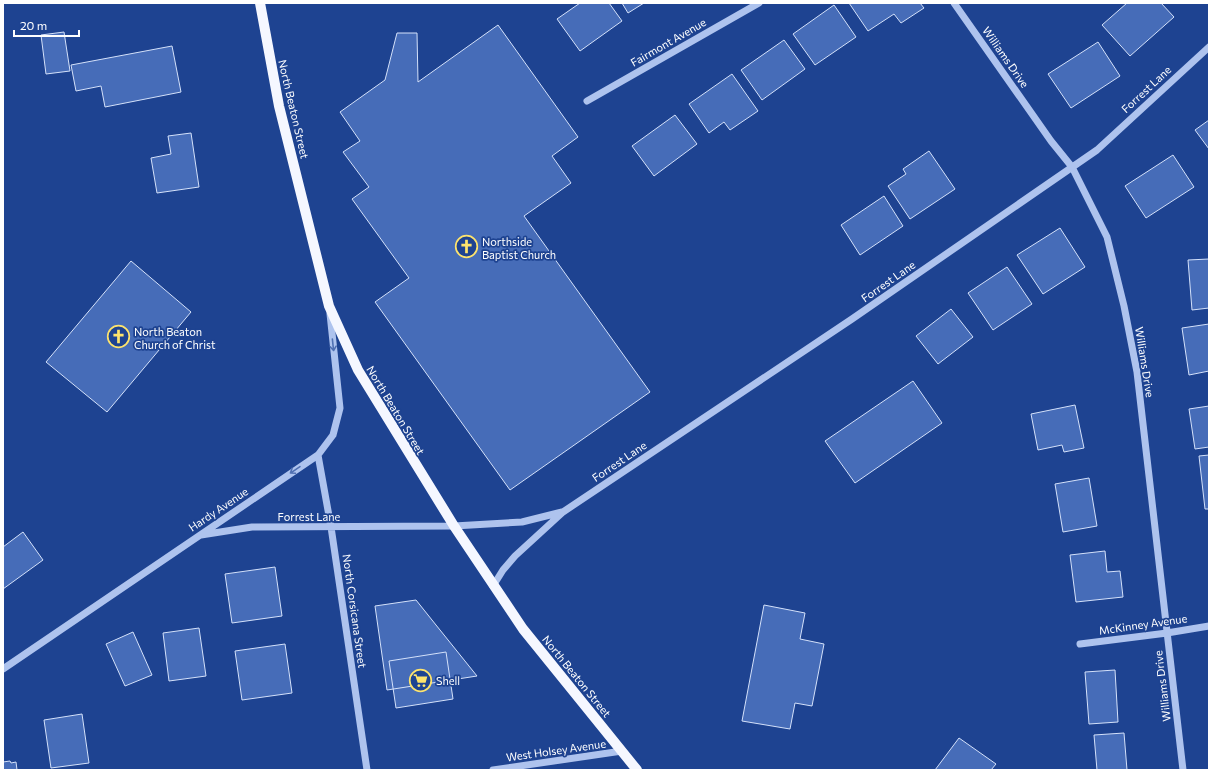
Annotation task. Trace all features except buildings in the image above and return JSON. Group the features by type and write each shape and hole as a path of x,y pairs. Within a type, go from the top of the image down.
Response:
{"main road":[{"name":"North Beaton Street","path":"260,3 279,106 329,306 358,370 454,526 523,630 637,770"}],"street":[{"name":"Fairmont Avenue","path":"587,101 759,3"},
{"name":"Williams Drive","path":"954,3 1051,141 1072,167 1107,237 1124,306 1137,372 1183,770"},
{"name":"Forrest Lane","path":"493,586 502,570 515,556 562,512 852,319 1097,150 1209,47"},
{"name":"Hardy Avenue","path":"3,669 318,455 333,435 340,408 329,306"},
{"name":"North Corsicana Street","path":"318,455 331,526 367,770"},
{"name":"Forrest Lane","path":"198,536 252,527 454,526 522,522 562,512"},
{"name":"McKinney Avenue","path":"1080,644 1209,626"},
{"name":"West Holsey Avenue","path":"493,770 622,751"}],"place":[{"name":"Northside Baptist Church","path":"466,247"},
{"name":"North Beaton Church of Christ","path":"119,337"},
{"name":"Shell","path":"421,680"}]}
